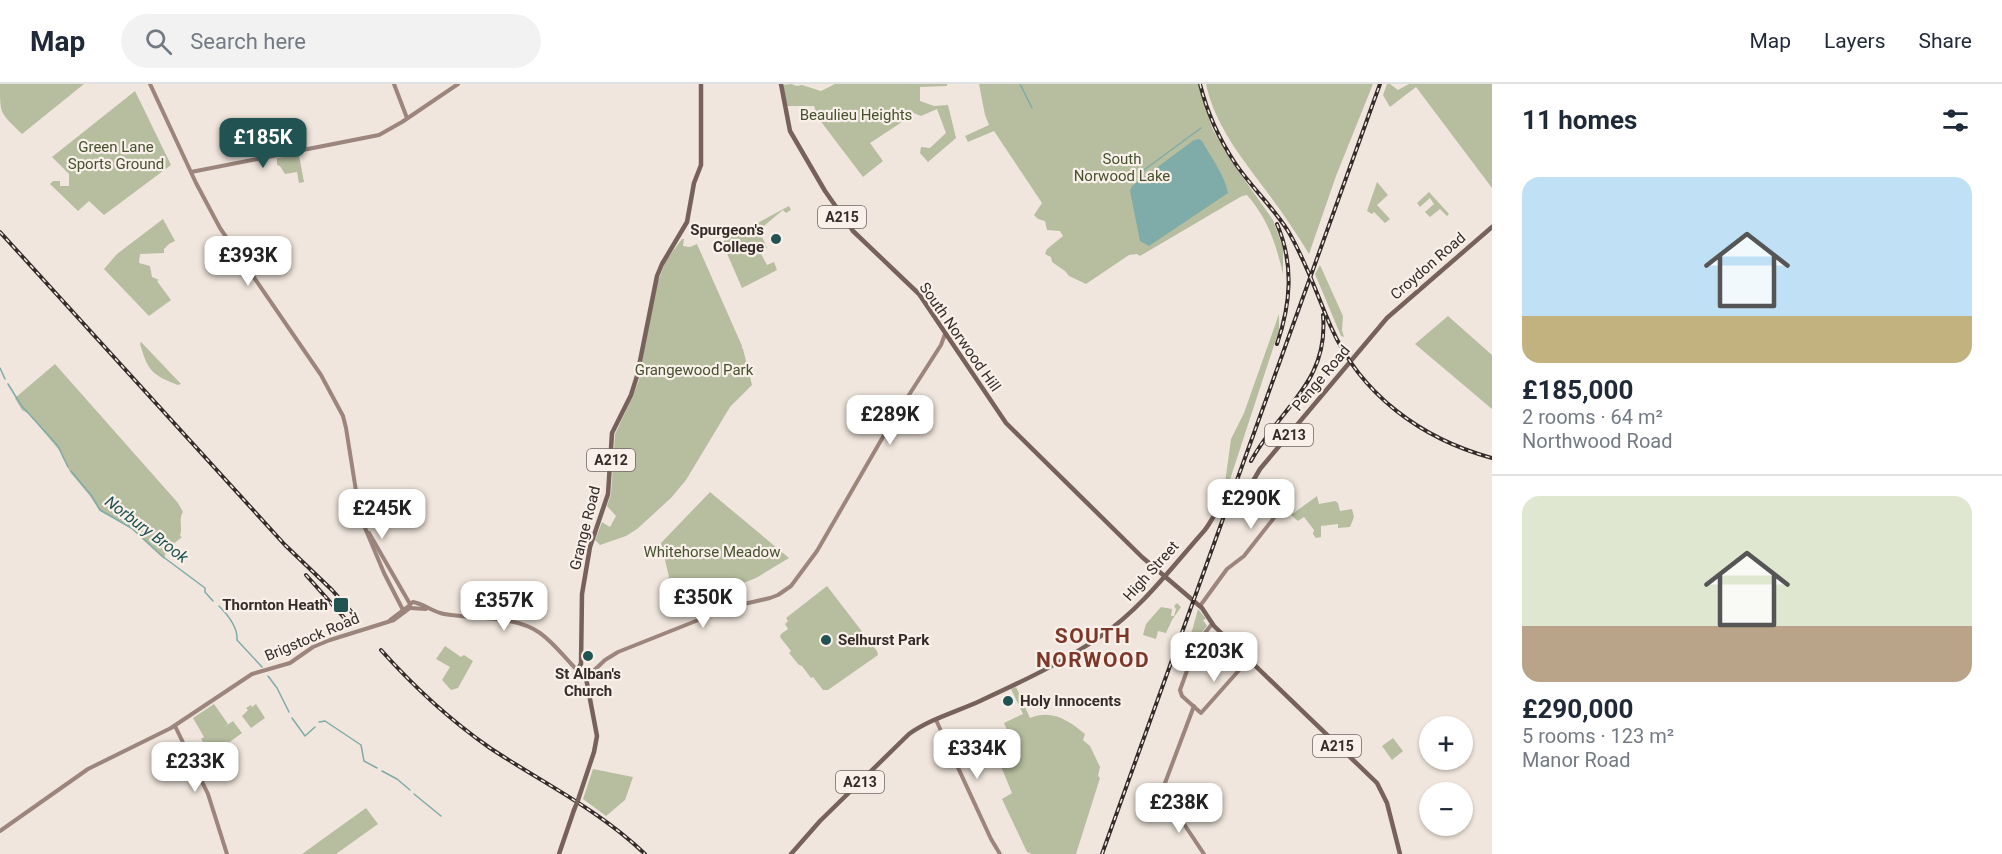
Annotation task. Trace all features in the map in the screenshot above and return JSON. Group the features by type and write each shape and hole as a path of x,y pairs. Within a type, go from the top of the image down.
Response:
{"main road":[{"path":"150,84 220,228 303,346 327,384 334,403 343,416 360,516 404,610"},
{"path":"394,84 407,118"},
{"path":"191,172 368,138 390,130 458,84"},
{"name":"Grange Road","path":"577,670 581,664 581,600 590,547 608,494 613,428 630,395 636,376 657,276 687,222 694,183 701,165 702,84"},
{"name":"South Norwood Hill","path":"781,84 790,130 825,191 853,231 919,294 1014,433 1163,577"},
{"name":"Croydon Road","path":"1382,324 1492,227"},
{"name":"Penge Road","path":"1220,509 1242,500 1260,469 1382,324"},
{"path":"586,678 605,660 618,652 731,607 775,596 791,586 817,550 891,423 942,344 945,334"},
{"path":"942,344 953,346"},
{"path":"1200,606 1227,569 1242,558 1276,516 1275,506 1246,492"},
{"name":"High Street","path":"936,720 1035,674 1093,642 1115,626 1163,577 1205,530 1220,509"},
{"path":"360,516 410,606 415,603 447,614 500,620 532,629 544,636 586,678 597,736 594,752 559,854"},
{"name":"A215","path":"1163,577 1200,606 1212,624 1377,783 1388,803 1400,854"},
{"path":"396,596 403,592"},
{"name":"Brigstock Road","path":"0,831 88,769 175,726 252,674 284,665 327,641 393,620 410,606"},
{"path":"1212,624 1196,645 1180,689 1182,695 1201,713 1248,659"},
{"path":"1194,706 1162,791 1204,854"},
{"path":"936,720 991,840 1000,854"},
{"name":"A213","path":"791,854 820,821 909,734 936,720"},
{"path":"175,726 208,794 227,854"}],"green space":[{"path":"0,84 84,84 22,134 3,113 0,102"},
{"name":"Beaulieu Heights","path":"791,84 821,91 835,84 947,84 947,86 920,87 920,101 934,106 948,105 956,138 928,162 920,153 921,147 930,148 946,133 937,109 921,116 911,112 899,124 870,143 883,161 863,177 819,119 814,106 787,106 783,85"},
{"name":"South Norwood Lake","path":"979,84 1198,84 1213,130 1233,164 1235,163 1234,165 1273,220 1283,248 1283,274 1270,232 1247,195 1140,256 1129,255 1086,284 1069,276 1052,262 1051,257 1045,254 1047,249 1063,236 1060,231 1047,230 1045,221 1034,215 1042,203 994,131 968,142 965,136 989,125"},
{"path":"1206,84 1373,84 1336,176 1309,254 1232,143 1216,115"},
{"path":"1387,84 1398,90 1409,84 1492,84 1492,188 1416,87 1390,107 1383,95"},
{"name":"Green Lane Sports Ground","path":"135,91 171,165 104,215 89,201 78,211 50,184 53,181 60,181 60,186 69,186 69,174 52,157"},
{"path":"299,155 304,182 299,183 297,172 285,174 277,165 277,158"},
{"path":"1377,182 1388,195 1377,205 1390,219 1385,223 1374,212 1372,214 1367,211"},
{"path":"1429,192 1449,214 1447,216 1440,209 1430,217 1425,212 1434,204 1430,198 1420,207 1417,203"},
{"path":"789,206 791,210 786,213 783,210 759,230 767,248 760,252 767,265 774,262 777,270 742,288 722,242"},
{"path":"163,219 175,241 164,249 164,253 140,254 139,263 150,266 152,277 159,280 157,281 171,300 149,316 104,269 117,254"},
{"name":"Grangewood Park","path":"684,239 683,246 690,247 697,244 742,346 752,385 730,407 686,480 671,498 637,529 626,536 600,545 595,540 602,522 610,527 616,516 607,506 611,494 615,434 639,380 655,289 666,260"},
{"path":"1320,265 1343,316 1344,337 1341,336 1315,274"},
{"path":"1279,314 1279,330 1222,504 1218,505 1224,490 1231,439 1244,413"},
{"path":"1448,316 1492,355 1492,409 1415,344"},
{"path":"141,342 181,384 169,381 152,371"},
{"path":"55,364 178,503 183,512 180,536 182,537 167,549 164,559 128,526 100,511 70,472 59,450 29,414 22,410 15,398"},
{"name":"Whitehorse Meadow","path":"710,492 789,558 756,578 677,609 671,594 661,543"},
{"path":"1317,496 1319,504 1335,501 1340,511 1352,509 1354,517 1350,527 1338,528 1338,524 1321,526 1321,537 1316,538 1313,534 1314,530 1304,517 1298,521 1291,515"},
{"name":"Selhurst Park","path":"827,586 878,655 828,690 823,690 789,653 791,651 780,637 788,629 785,624 788,621 786,618"},
{"path":"1177,603 1181,607 1166,633 1158,631 1156,639 1143,635 1146,624 1161,607 1172,609 1171,616 1174,616 1176,609 1174,606"},
{"path":"1198,609 1206,619 1203,620 1207,626 1193,642 1184,660"},
{"path":"445,646 461,657 464,655 473,661 458,688 451,690 442,680 450,667 436,659"},
{"path":"1016,687 1030,718 1053,715 1072,724 1085,734 1083,740 1090,746 1100,767 1098,776 1100,778 1076,854 1027,852 1002,799 1012,793 993,747 1011,739 1004,723 1023,714 1011,689"},
{"path":"214,704 228,724 220,730 233,721 242,733 212,755 201,739 204,737 193,718"},
{"path":"256,704 265,718 251,728 242,716 248,710 246,708"},
{"path":"1393,738 1403,751 1392,760 1382,746"},
{"path":"593,769 633,777 625,800 606,816 583,799"},
{"path":"366,808 378,824 336,854 302,854"}],"water":[{"name":"South Norwood Lake","path":"1199,139 1224,180 1228,193 1149,246 1140,241 1130,191 1132,186 1194,140"}],"waterway":[{"path":"1020,84 1032,108"},
{"path":"1144,170 1201,128"},
{"name":"Norbury Brook","path":"0,368 5,379"},
{"name":"Norbury Brook","path":"8,384 21,405 58,446 68,467"},
{"name":"Norbury Brook","path":"71,471 100,510 133,529 162,556 205,588 205,592 213,601"},
{"name":"Norbury Brook","path":"219,606 234,626 237,640 262,667"},
{"name":"Norbury Brook","path":"268,676 289,712"},
{"name":"Norbury Brook","path":"292,718 305,736 315,727"},
{"name":"Norbury Brook","path":"319,722 325,721 361,745 364,761 377,768"},
{"name":"Norbury Brook","path":"382,771 397,779 410,790"},
{"name":"Norbury Brook","path":"414,794 441,816"}],"railway":[{"path":"1200,84 1210,115 1224,144 1241,172 1288,231 1306,266 1331,327 1359,373 1397,411 1418,426 1466,450 1492,458"},
{"path":"1102,854 1380,84"},
{"path":"1277,224 1286,254 1289,284 1288,299 1277,344"},
{"path":"0,232 285,545 332,590 355,616"},
{"path":"1251,461 1311,377 1323,339 1323,315"},
{"path":"306,575 348,622"},
{"path":"381,650 433,702 475,737 590,810 645,854"}],"place":[{"name":"Spurgeon's College","path":"776,239"},
{"name":"Thornton Heath","path":"341,605"},
{"name":"Selhurst Park","path":"826,640"},
{"name":"St Alban's Church","path":"588,656"},
{"name":"Holy Innocents","path":"1008,701"}],"district":[{"name":"SOUTH NORWOOD","path":"1093,648"}]}
